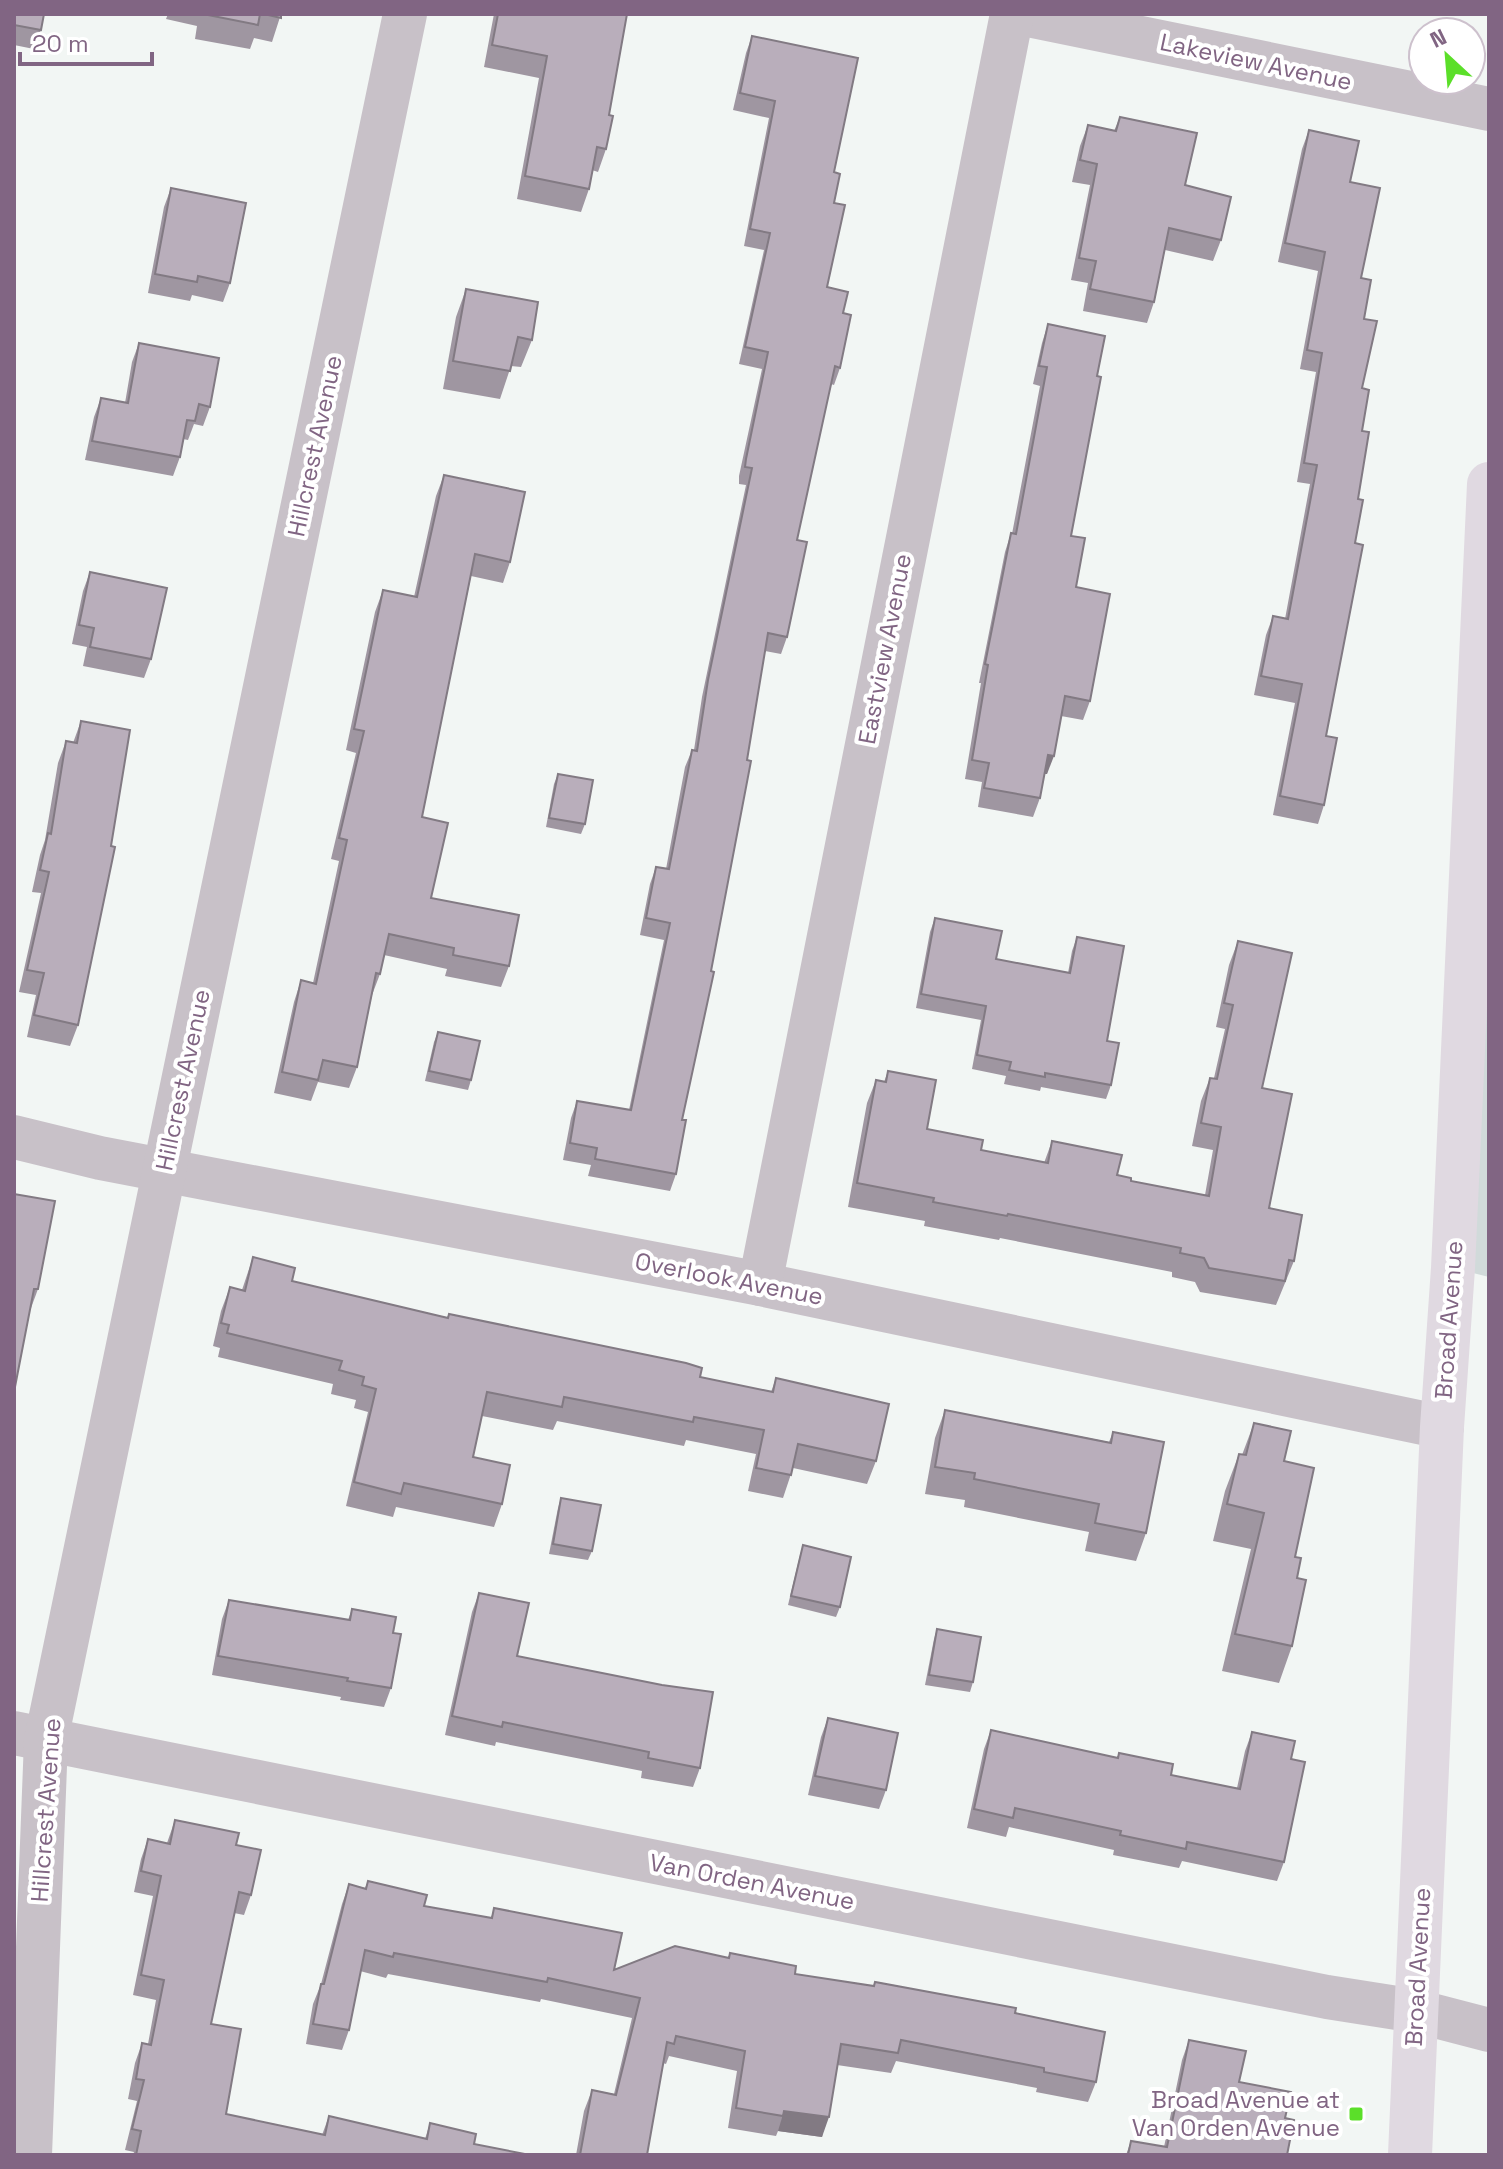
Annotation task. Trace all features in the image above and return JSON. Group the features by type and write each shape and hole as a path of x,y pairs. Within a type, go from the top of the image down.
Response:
{"street":[{"name":"Hillcrest Avenue","path":"30,2155 30,1736 165,1169 405,14"},
{"name":"Eastview Avenue","path":"760,1284 1012,14"},
{"name":"Lakeview Avenue","path":"1023,14 1489,109"},
{"name":"Broad Avenue","path":"1410,2155 1442,1427 1454,1252 1489,484"},
{"name":"Overlook Avenue","path":"14,1137 100,1158 760,1284 1442,1427"},
{"name":"Van Orden Avenue","path":"30,1736 1327,1997 1416,2011 1489,2030"}],"shaded area":[{"path":"1489,484 1489,1277 1453,1268"}],"building":[{"path":"14,14 44,14 41,30 14,25"},
{"path":"203,14 260,14 258,25"},
{"path":"498,14 627,14 606,149 597,147 589,189 525,176 547,56 492,45"},
{"path":"752,36 858,58 834,172 840,174 834,203 845,205 827,287 848,292 843,313 851,315 840,368 835,366 797,540 807,542 787,637 768,633 747,760 751,761 711,971 714,972 682,1120 686,1120 676,1174 595,1159 597,1148 570,1143 577,1101 631,1110 670,923 646,918 656,867 669,869 692,750 697,751 708,680 752,468 745,467 746,459 768,352 745,347 770,233 750,229 775,101 740,93"},
{"path":"1120,117 1197,133 1185,185 1231,197 1221,240 1169,228 1154,302 1090,289 1096,261 1079,258 1097,164 1080,160 1088,125 1116,131"},
{"path":"1309,130 1359,141 1350,182 1380,188 1361,278 1371,280 1364,319 1377,321 1362,388 1369,390 1362,431 1369,432 1358,499 1363,500 1355,543 1363,545 1326,736 1337,738 1324,805 1280,796 1302,684 1261,676 1273,616 1288,619 1317,465 1304,463 1322,353 1307,350 1325,252 1285,243"},
{"path":"171,188 246,203 230,283 198,276 197,282 155,274"},
{"path":"466,289 538,302 532,340 518,337 510,371 453,361"},
{"path":"1048,324 1105,336 1097,376 1101,377 1071,536 1085,538 1076,587 1110,594 1090,701 1065,696 1054,756 1048,755 1040,798 984,788 989,763 972,760 988,665 985,664 1011,533 1016,534 1047,367 1039,366"},
{"path":"139,343 219,358 210,407 199,404 195,421 187,420 180,457 92,441 101,398 128,403"},
{"path":"444,475 525,492 510,562 475,554 422,817 448,823 431,898 519,915 509,966 453,955 454,948 389,934 380,974 376,973 357,1067 323,1060 318,1080 282,1072 301,980 316,984 347,840 339,838 364,731 354,729 383,590 417,597"},
{"path":"90,572 167,588 151,659 90,647 94,628 79,625"},
{"path":"81,721 130,730 111,846 115,847 78,1025 34,1015 44,973 27,970 49,872 40,870 48,833 51,834 66,741 77,743"},
{"path":"558,774 593,780 585,824 549,818"},
{"path":"935,918 1002,931 996,959 1070,973 1077,937 1124,946 1107,1041 1119,1043 1111,1085 1009,1070 1011,1062 977,1055 986,1006 921,994"},
{"path":"1238,941 1292,953 1262,1088 1292,1094 1269,1208 1302,1215 1294,1261 1289,1260 1285,1281 1209,1268 1204,1258 1180,1253 1181,1248 933,1202 934,1198 857,1183 876,1080 886,1082 888,1071 936,1080 927,1129 983,1140 981,1150 1048,1163 1052,1141 1122,1155 1117,1175 1131,1178 1131,1181 1209,1196 1221,1127 1201,1123 1210,1078 1217,1079 1233,1005 1224,1003"},
{"path":"438,1032 480,1041 471,1080 429,1071"},
{"path":"14,1194 55,1201 14,1392"},
{"path":"253,1257 295,1268 292,1281 448,1318 449,1314 686,1363 702,1368 700,1377 773,1392 776,1378 889,1404 876,1461 798,1444 791,1475 756,1468 764,1430 694,1417 693,1422 564,1397 562,1407 487,1392 473,1457 510,1465 502,1504 404,1483 401,1494 354,1482 376,1389 362,1385 364,1377 339,1370 342,1361 227,1333 229,1325 221,1323 230,1287 245,1291"},
{"path":"945,1410 1111,1443 1113,1432 1164,1442 1146,1533 1095,1523 1099,1504 974,1479 975,1473 935,1467"},
{"path":"1254,1423 1291,1431 1284,1461 1314,1468 1295,1557 1301,1558 1297,1578 1306,1580 1292,1646 1235,1634 1264,1513 1227,1504 1239,1454 1246,1455"},
{"path":"561,1498 601,1505 592,1551 553,1544"},
{"path":"803,1545 851,1557 840,1607 791,1596"},
{"path":"479,1593 529,1603 517,1656 713,1692 700,1768 648,1758 649,1752 503,1722 502,1727 452,1716"},
{"path":"229,1600 350,1620 352,1609 396,1617 393,1633 401,1634 391,1688 218,1656"},
{"path":"937,1629 981,1637 973,1682 929,1675"},
{"path":"828,1718 898,1733 886,1790 815,1776"},
{"path":"991,1730 1118,1758 1119,1753 1173,1764 1171,1775 1240,1789 1252,1732 1295,1741 1291,1759 1305,1762 1284,1862 1187,1842 1186,1849 1015,1808 1013,1818 974,1809"},
{"path":"175,1820 239,1833 236,1845 261,1850 251,1895 239,1892 211,2024 241,2029 226,2114 325,2135 329,2116 427,2139 430,2123 476,2134 474,2144 530,2155 136,2155 141,2131 132,2129 144,2080 136,2079 142,2043 151,2045 164,1980 141,1975 161,1876 141,1871 148,1839 170,1844"},
{"path":"368,1881 427,1895 424,1906 492,1918 494,1908 622,1933 614,1970 675,1946 729,1958 730,1953 796,1966 795,1974 874,1986 875,1982 1016,2008 1015,2013 1105,2032 1096,2082 1044,2072 1044,2068 901,2040 898,2053 841,2044 829,2117 784,2111 783,2116 736,2108 745,2051 676,2036 674,2044 667,2042 647,2155 580,2155 592,2090 616,2095 640,1998 548,1978 547,1982 365,1950 349,2030 313,2024 349,1884 366,1889"},
{"path":"1189,2040 1246,2051 1239,2082 1291,2092 1285,2118 1294,2120 1287,2155 1128,2155 1131,2141 1167,2147"}],"place":[{"name":"Broad Avenue at Van Orden Avenue","path":"1356,2114"}]}
